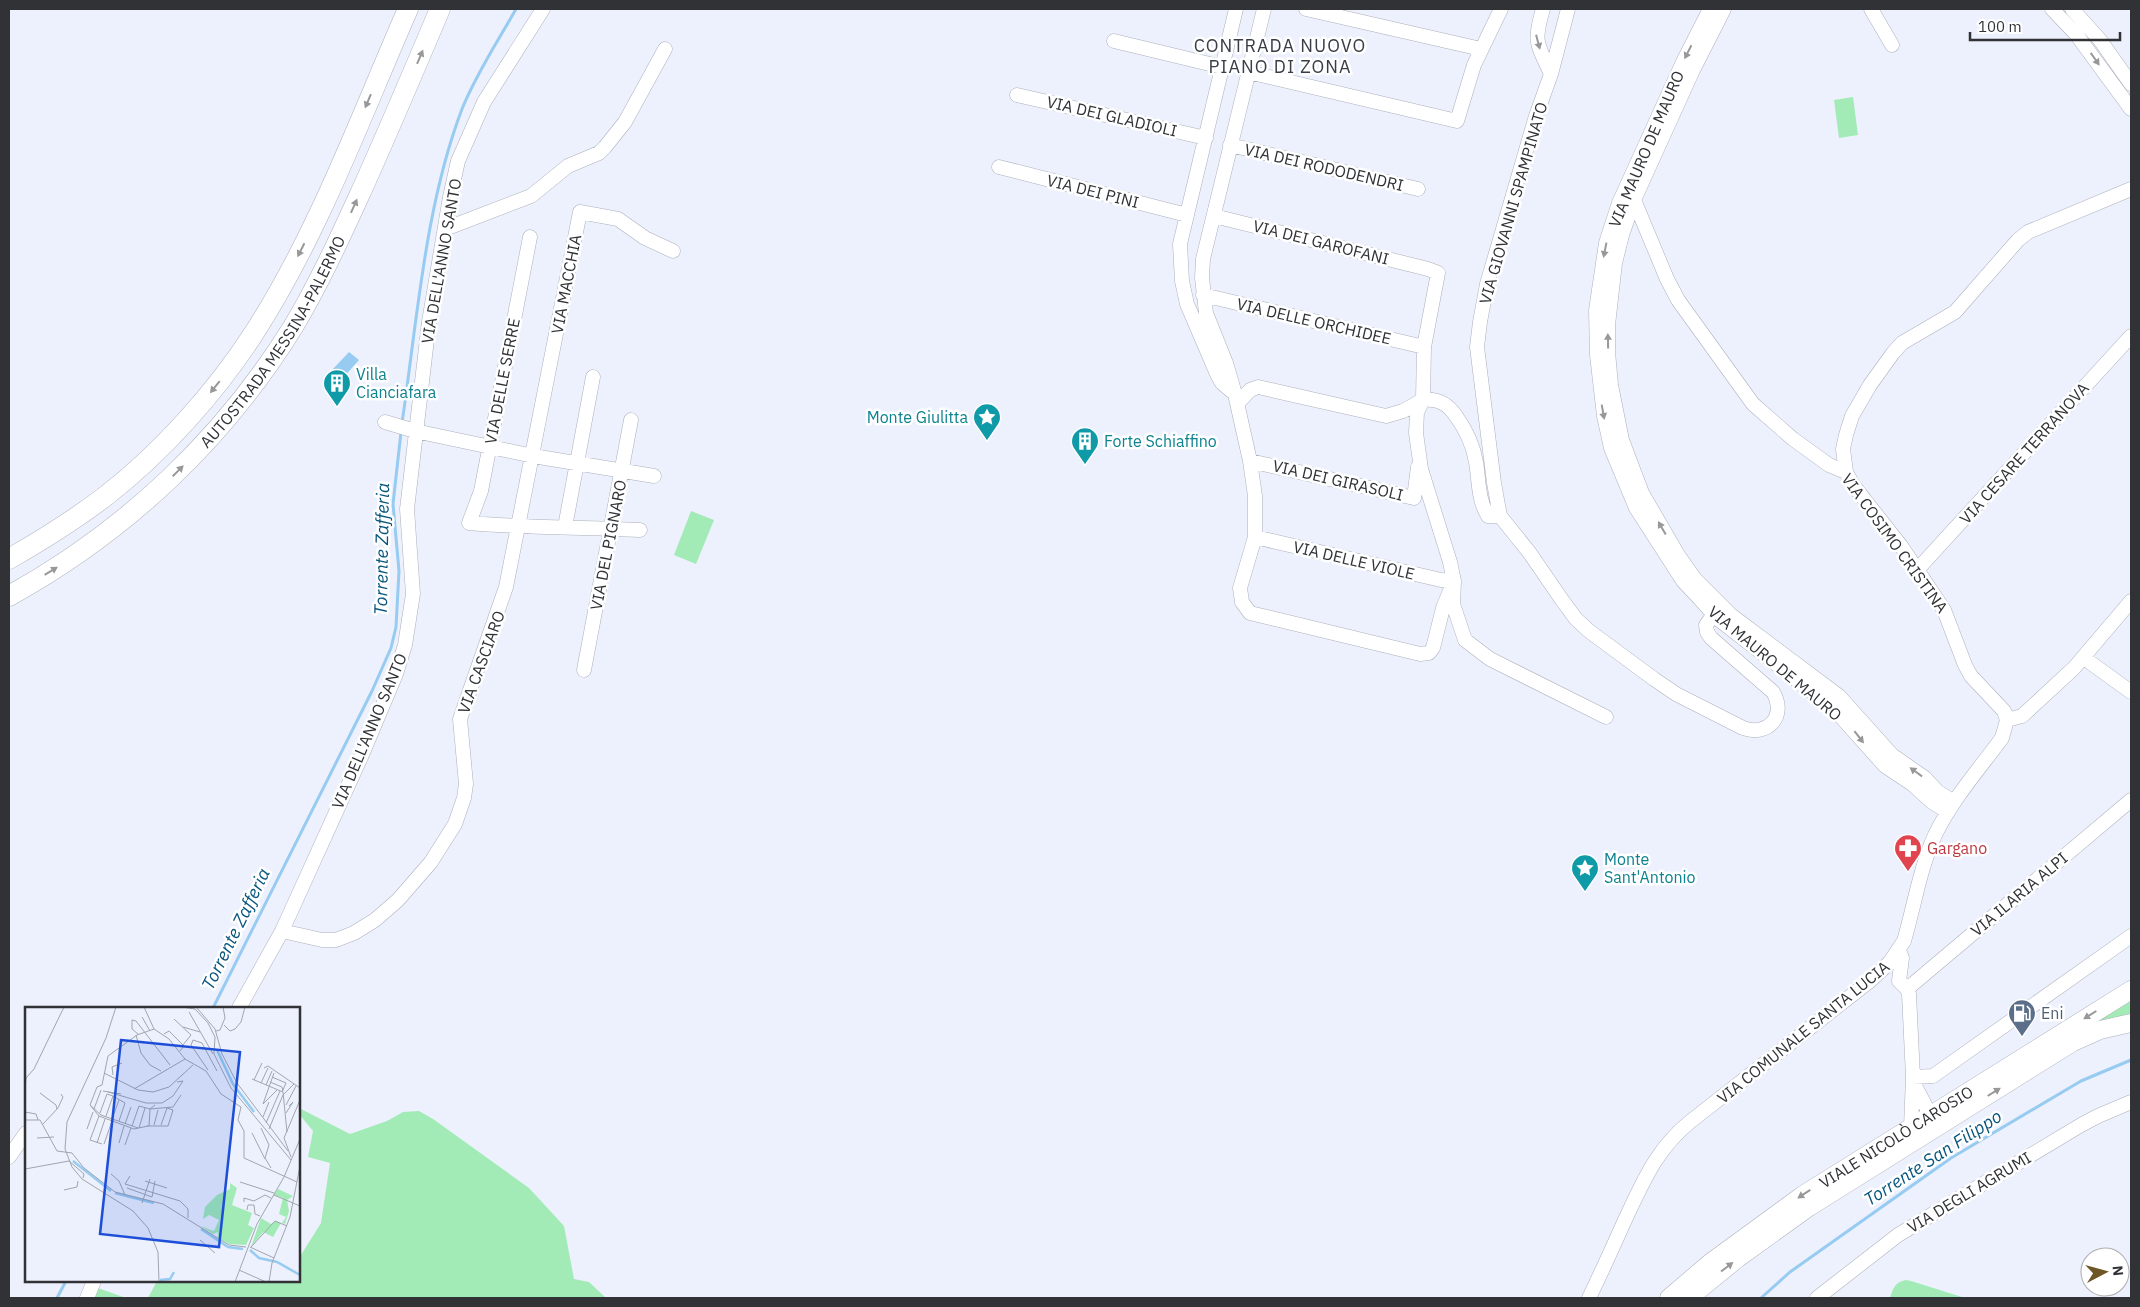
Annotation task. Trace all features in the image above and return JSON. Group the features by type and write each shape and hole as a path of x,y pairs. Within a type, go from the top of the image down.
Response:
{"highway":[{"name":"AUTOSTRADA MESSINA-PALERMO","path":"9,559 107,495 156,452 217,385 258,327 302,248 408,9"},
{"name":"AUTOSTRADA MESSINA-PALERMO","path":"9,596 62,564 128,516 173,476 210,438 262,373 294,325 328,261 440,9"}],"main road":[{"name":"VIALE NICOLÒ CAROSIO","path":"1690,1298 1718,1273 1785,1224 2131,990"},
{"name":"VIALE NICOLÒ CAROSIO","path":"1669,1298 1710,1263 1777,1212 1911,1128 1934,1122 2085,1036 2113,1026 2131,1023"}],"street":[{"name":"VIA DELL'ANNO SANTO","path":"240,1007 282,931 361,757 396,674 405,646 413,594 407,509 413,431 444,229 458,161 484,102 543,9"},
{"path":"1236,9 1180,244 1180,263 1188,304 1217,374 1222,383 1237,398"},
{"path":"1264,9 1230,145 1204,259 1202,278 1206,313 1226,363 1237,398 1250,460 1255,496 1255,537 1240,588 1242,602 1250,613 1420,654 1429,653 1433,648 1443,608 1454,581"},
{"path":"1306,9 1481,49"},
{"path":"1248,72 1456,121 1474,66 1501,9"},
{"path":"1543,9 1536,31 1536,40 1551,74"},
{"name":"VIA GIOVANNI SPAMPINATO","path":"1568,9 1551,74 1536,116 1487,284 1480,322 1477,347 1500,516 1576,619 1589,631 1654,680 1676,694 1743,728 1751,731 1765,729 1776,718 1778,711 1776,698 1773,692 1711,638 1707,632 1706,625 1714,614"},
{"name":"VIA MAURO DE MAURO","path":"1710,9 1683,62 1628,198 1615,264 1608,315 1608,352 1616,418 1622,440 1642,493 1678,555 1695,579 1716,601 1839,696 1892,754 1925,778 1951,807"},
{"name":"VIA MAURO DE MAURO","path":"1724,9 1606,243 1596,310 1597,364 1604,416 1612,448 1636,508 1683,581 1714,614 1834,709 1885,766 1912,784 1932,802 1951,807"},
{"path":"1871,9 1892,45"},
{"path":"2052,9 2076,34 2131,109"},
{"path":"2072,9 2100,40 2131,84"},
{"path":"1114,41 1222,67"},
{"path":"444,229 531,196 568,166 595,155 605,147 625,122 665,49"},
{"name":"VIA DEI GLADIOLI","path":"1017,95 1206,138"},
{"name":"VIA DEI RODODENDRI","path":"1230,145 1418,189"},
{"name":"VIA DEI PINI","path":"999,167 1187,215"},
{"path":"1846,472 1843,449 1852,416 1870,385 1898,348 1955,312 2008,250 2028,232 2131,190"},
{"name":"VIA COSIMO CRISTINA","path":"1628,198 1682,307 1753,404 1793,439 1830,465 1846,472 1853,485 1917,570 1948,617 1965,665 1972,676 2004,710 2007,720"},
{"name":"VIA MACCHIA","path":"533,456 580,212 618,220 645,238 672,251"},
{"name":"VIA DEI GAROFANI","path":"1214,216 1428,268 1438,273 1424,348"},
{"name":"VIA DELLE SERRE","path":"518,527 469,523 481,490 530,237"},
{"name":"VIA DELLE ORCHIDEE","path":"1204,295 1424,348"},
{"name":"VIA CESARE TERRANOVA","path":"1917,570 2131,336"},
{"path":"1424,348 1423,400 1417,412 1416,433 1419,455 1421,469 1450,562 1454,581 1453,604 1465,640 1490,659 1606,717"},
{"path":"565,527 593,377"},
{"path":"1237,398 1258,386 1386,416 1403,411 1423,400 1433,399 1449,406 1468,432 1476,460 1484,508 1488,516 1500,516"},
{"name":"VIA DEL PIGNARO","path":"584,670 631,420"},
{"path":"389,423 413,431 533,456 654,476"},
{"name":"VIA DEI GIRASOLI","path":"1250,460 1414,498 1419,455"},
{"name":"VIA CASCIARO","path":"282,931 330,941 354,933 375,920 398,900 431,862 450,834 463,803 466,784 460,719 503,600 533,456"},
{"path":"518,527 640,530"},
{"name":"VIA DELLE VIOLE","path":"1255,537 1441,580 1454,581"},
{"path":"2007,720 2022,716 2084,658 2131,601"},
{"path":"2084,658 2131,692"},
{"name":"VIA COMUNALE SANTA LUCIA","path":"1589,1298 1644,1179 1668,1142 1691,1121 1871,980 1899,950 1906,935 1929,850 1951,807 2002,738 2007,720"},
{"name":"VIA ILARIA ALPI","path":"1908,989 2131,800"},
{"path":"1913,1080 1933,1076 2131,936"},
{"path":"1899,950 1902,958 1900,981 1908,989 1913,1080 1911,1128"},
{"path":"1913,1080 1934,1122"},
{"name":"VIA DEGLI AGRUMI","path":"1817,1298 1906,1230 2081,1125 2131,1102"},
{"path":"9,1158 25,1134"},
{"path":"87,1298 94,1282"}],"green space":[{"path":"1853,97 1858,135 1839,138 1834,100"},
{"path":"691,511 714,520 696,564 674,555"},
{"path":"2131,999 2131,1015 2086,1029"},
{"path":"300,1109 350,1134 387,1121 403,1112 419,1111 529,1188 564,1226 574,1279 589,1282 606,1298 148,1298 156,1282 300,1282 300,1256 321,1223 330,1163 308,1157 313,1131 300,1115"},
{"path":"1906,1280 1962,1297 1890,1298 1895,1286 1899,1282"},
{"path":"98,1288 126,1298 93,1298"}],"water":[{"path":"349,352 359,360 343,378 333,369"}],"waterway":[{"name":"Torrente Zafferia","path":"402,423 424,264 439,185 449,146 462,109 474,83 516,9"},
{"name":"Torrente Zafferia","path":"214,1007 372,691 391,648 396,627 399,571 393,504 401,432"},
{"name":"Torrente San Filippo","path":"1761,1298 1790,1272 1951,1158 2081,1081 2131,1060"},
{"name":"Torrente Zafferia","path":"57,1298 65,1282"}],"place":[{"name":"Villa Cianciafara","path":"337,407"},
{"name":"Monte Giulitta","path":"987,441"},
{"name":"Forte Schiaffino","path":"1085,465"},
{"name":"Gargano","path":"1908,872"},
{"name":"Monte Sant'Antonio","path":"1585,892"},
{"name":"Eni","path":"2022,1037"}],"district":[{"name":"CONTRADA NUOVO PIANO DI ZONA","path":"1280,56"}]}
